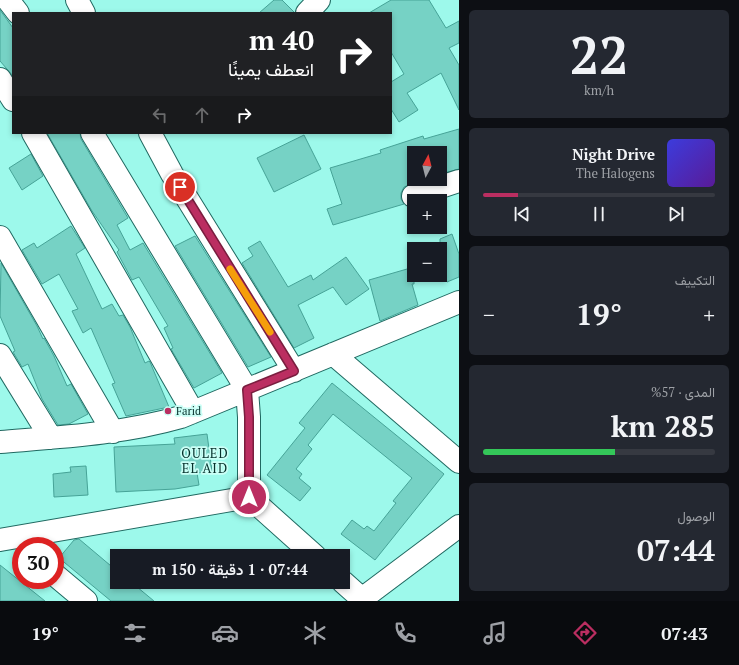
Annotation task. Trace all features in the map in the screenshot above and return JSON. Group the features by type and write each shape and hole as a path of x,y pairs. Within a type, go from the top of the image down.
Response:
{"street":[{"path":"8,0 17,12"},
{"path":"77,0 83,12"},
{"path":"308,12 319,0"},
{"path":"0,79 12,98"},
{"path":"34,134 192,412"},
{"path":"93,134 247,390 249,417 249,497 307,549"},
{"path":"151,134 172,174 294,371"},
{"path":"419,194 459,181"},
{"path":"0,237 112,432"},
{"path":"0,442 112,432 162,423 294,371 459,302"},
{"path":"333,354 459,462"},
{"path":"0,355 51,438"},
{"path":"11,541 249,497"},
{"path":"350,589 361,600 459,526"},
{"path":"64,583 86,601"}],"building":[{"path":"274,0 282,0 294,12 260,12"},
{"path":"391,0 429,0 446,28 459,21 459,43 449,48 459,65 459,110 441,73 407,93 418,110 399,122 392,111 392,81 404,74 392,54 392,12 371,12"},
{"path":"0,10 12,27 12,75 0,61"},
{"path":"459,129 459,169 447,172 447,146 407,146 407,186 404,187 401,193 401,199 404,204 333,225 327,209 342,204 330,168 381,153 380,150 423,136 424,139"},
{"path":"48,134 80,134 81,139 128,218 117,225 130,250 143,243 222,373 194,388 171,349 173,348 164,328 168,326 139,277 132,280 117,252 119,250 92,211"},
{"path":"304,135 321,169 274,192 257,158"},
{"path":"31,154 43,176 22,190 9,168"},
{"path":"71,226 85,248 76,254 102,309 112,304 119,316 123,315 130,327 145,363 150,362 169,407 126,416 112,384 115,383 91,328 83,333 72,311 78,309 59,274 42,284 22,250 34,243 37,248"},
{"path":"452,234 459,254 459,277 447,282 447,242 440,242 440,239"},
{"path":"195,236 271,357 248,367 175,246"},
{"path":"260,241 288,287 311,275 313,280 346,257 369,289 346,305 333,287 298,305 314,338 294,348 242,263 253,256 248,248"},
{"path":"1,263 54,356 67,386 71,384 88,414 69,424 58,425 42,399 28,364 22,367 13,352 15,351 0,316"},
{"path":"407,269 407,282 414,282 414,284 412,284 418,305 380,321 369,280"},
{"path":"332,383 444,474 375,560 341,534 352,520 364,529 367,526 374,531 396,503 393,501 412,478 333,414 308,445 312,449 296,469 302,474 299,478 311,488 300,501 267,475 305,428 299,423"},
{"path":"207,434 212,471 197,473 199,485 175,489 116,492 114,447 175,444 174,438"},
{"path":"86,466 88,495 54,497 53,474 71,472 70,467"},
{"path":"79,539 110,565 110,589 139,589 154,601 111,601 64,562 64,552 74,540"},
{"path":"0,565 12,575 12,589 30,589 45,601 0,601"}],"slow traffic":[{"path":"230,269 270,332"}],"place":[{"name":"Farid","path":"168,411"}],"district":[{"name":"OULED EL AID","path":"205,460"}],"route":[{"path":"180,187 294,371 247,390 249,417 249,497"}]}
